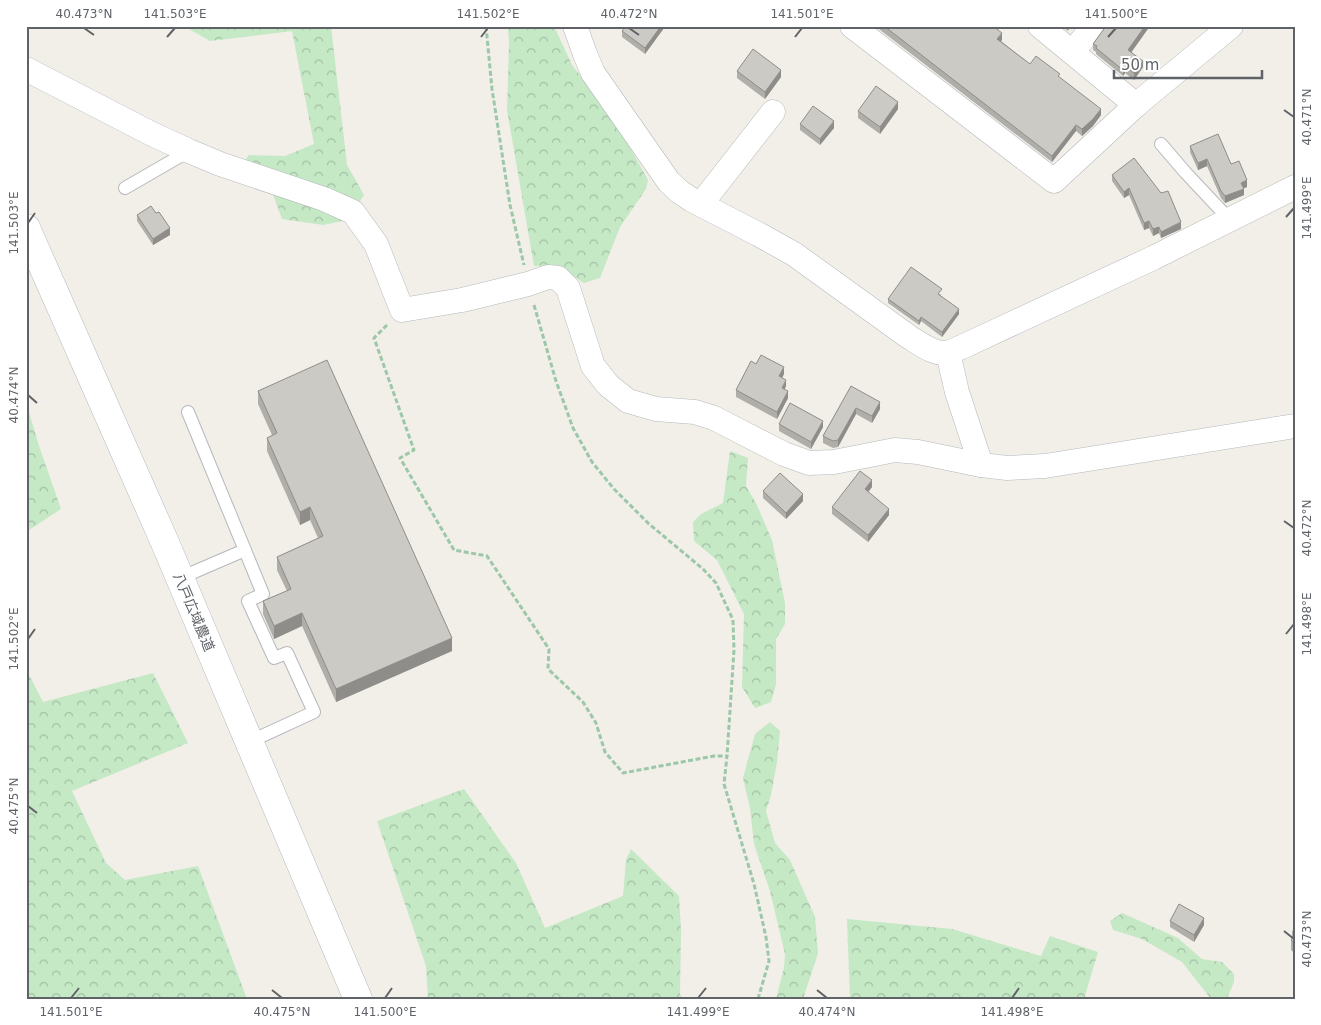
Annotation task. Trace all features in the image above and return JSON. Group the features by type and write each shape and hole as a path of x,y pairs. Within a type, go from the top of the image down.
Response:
{"street":[{"path":"575,26 593,73 670,182 680,192 794,254 923,346 938,352 948,352 982,338 1153,258 1295,187"},
{"path":"852,26 1054,181 1136,106 1231,26"},
{"path":"1040,26 1136,106"},
{"path":"1073,52 1093,26"},
{"path":"26,69 118,117 189,151 220,164 324,199 353,212 376,244 390,275 402,310 462,300 528,284 548,277 558,278 568,288 593,366 608,385 628,401 656,409 695,412 714,418 784,454 809,462 834,462 896,450 918,452 981,465 1007,468 1045,466 1295,426"},
{"path":"701,204 773,112"},
{"name":"八戸広域農道","path":"26,228 180,578 358,999"},
{"path":"948,352 957,392 981,465"}],"lane":[{"path":"1161,144 1230,220"},
{"path":"125,188 189,151"},
{"path":"188,412 263,594 248,601 274,658 287,653 314,712 249,742"},
{"path":"180,578 245,550"}],"path":[{"path":"402,310 374,338 414,450 400,458 454,550 487,556 550,649 548,669 583,702 596,724 605,752 623,773 714,756 728,756 724,784 754,884 766,937 769,960 758,999"}],"green space":[{"path":"184,26 331,26 347,165 364,195 347,220 323,225 282,219 271,189 241,166 249,155 285,156 314,144 292,31 210,41"},
{"path":"508,26 554,26 572,65 614,119 648,180 646,189 620,227 600,278 584,283 556,265 534,266 507,110"},
{"path":"26,407 61,509 26,532"},
{"path":"730,451 748,458 746,486 756,503 772,540 785,603 785,624 776,639 776,684 771,702 755,708 742,687 744,614 717,560 694,541 693,522 701,514 723,503"},
{"path":"26,669 43,702 153,673 188,743 72,791 106,863 125,880 198,866 247,999 26,999"},
{"path":"770,722 780,731 777,762 766,811 775,843 790,860 815,917 818,953 803,999 776,999 784,968 785,954 770,891 754,844 750,808 743,778 755,734"},
{"path":"464,789 516,863 545,928 623,896 626,860 631,849 679,896 681,930 680,994 683,999 428,999 426,966 377,821"},
{"path":"1122,913 1178,938 1202,959 1222,962 1234,974 1234,982 1227,998 1211,999 1182,962 1142,939 1113,930 1110,921"},
{"path":"847,919 952,929 1041,956 1050,936 1098,952 1084,999 850,999"}],"building":[{"path":"626,26 661,26 645,48 622,31"},
{"path":"884,26 993,26 1002,33 997,39 1030,64 1036,56 1060,74 1058,76 1101,109 1082,129 1076,125 1052,156"},
{"path":"1106,26 1145,26 1128,50 1143,61 1134,73 1125,67 1123,70 1093,44"},
{"path":"753,49 781,70 765,92 737,71"},
{"path":"876,86 898,102 880,127 858,111"},
{"path":"813,106 834,121 820,139 800,124"},
{"path":"1218,134 1231,164 1239,161 1247,180 1241,183 1244,189 1225,196 1207,159 1198,163 1190,146"},
{"path":"1134,158 1161,193 1168,191 1181,222 1161,232 1159,227 1153,229 1149,221 1144,223 1129,188 1124,192 1112,175"},
{"path":"151,206 156,213 159,212 170,228 153,239 137,215"},
{"path":"911,267 942,289 938,294 959,309 942,332 921,317 919,321 888,299"},
{"path":"761,355 784,367 779,376 786,380 782,388 788,391 777,412 736,390 751,361 756,364"},
{"path":"327,360 452,638 336,689 302,613 274,626 263,601 291,589 277,557 323,536 310,507 300,512 267,438 277,433 258,391"},
{"path":"851,386 880,402 872,416 856,408 838,440 833,441 823,436"},
{"path":"790,403 823,421 811,442 779,424"},
{"path":"860,471 872,480 865,489 889,509 868,535 832,507"},
{"path":"780,473 803,494 786,513 763,491"},
{"path":"1179,904 1204,918 1194,935 1170,921"},
{"path":"1295,935 1295,944 1291,940"}]}
